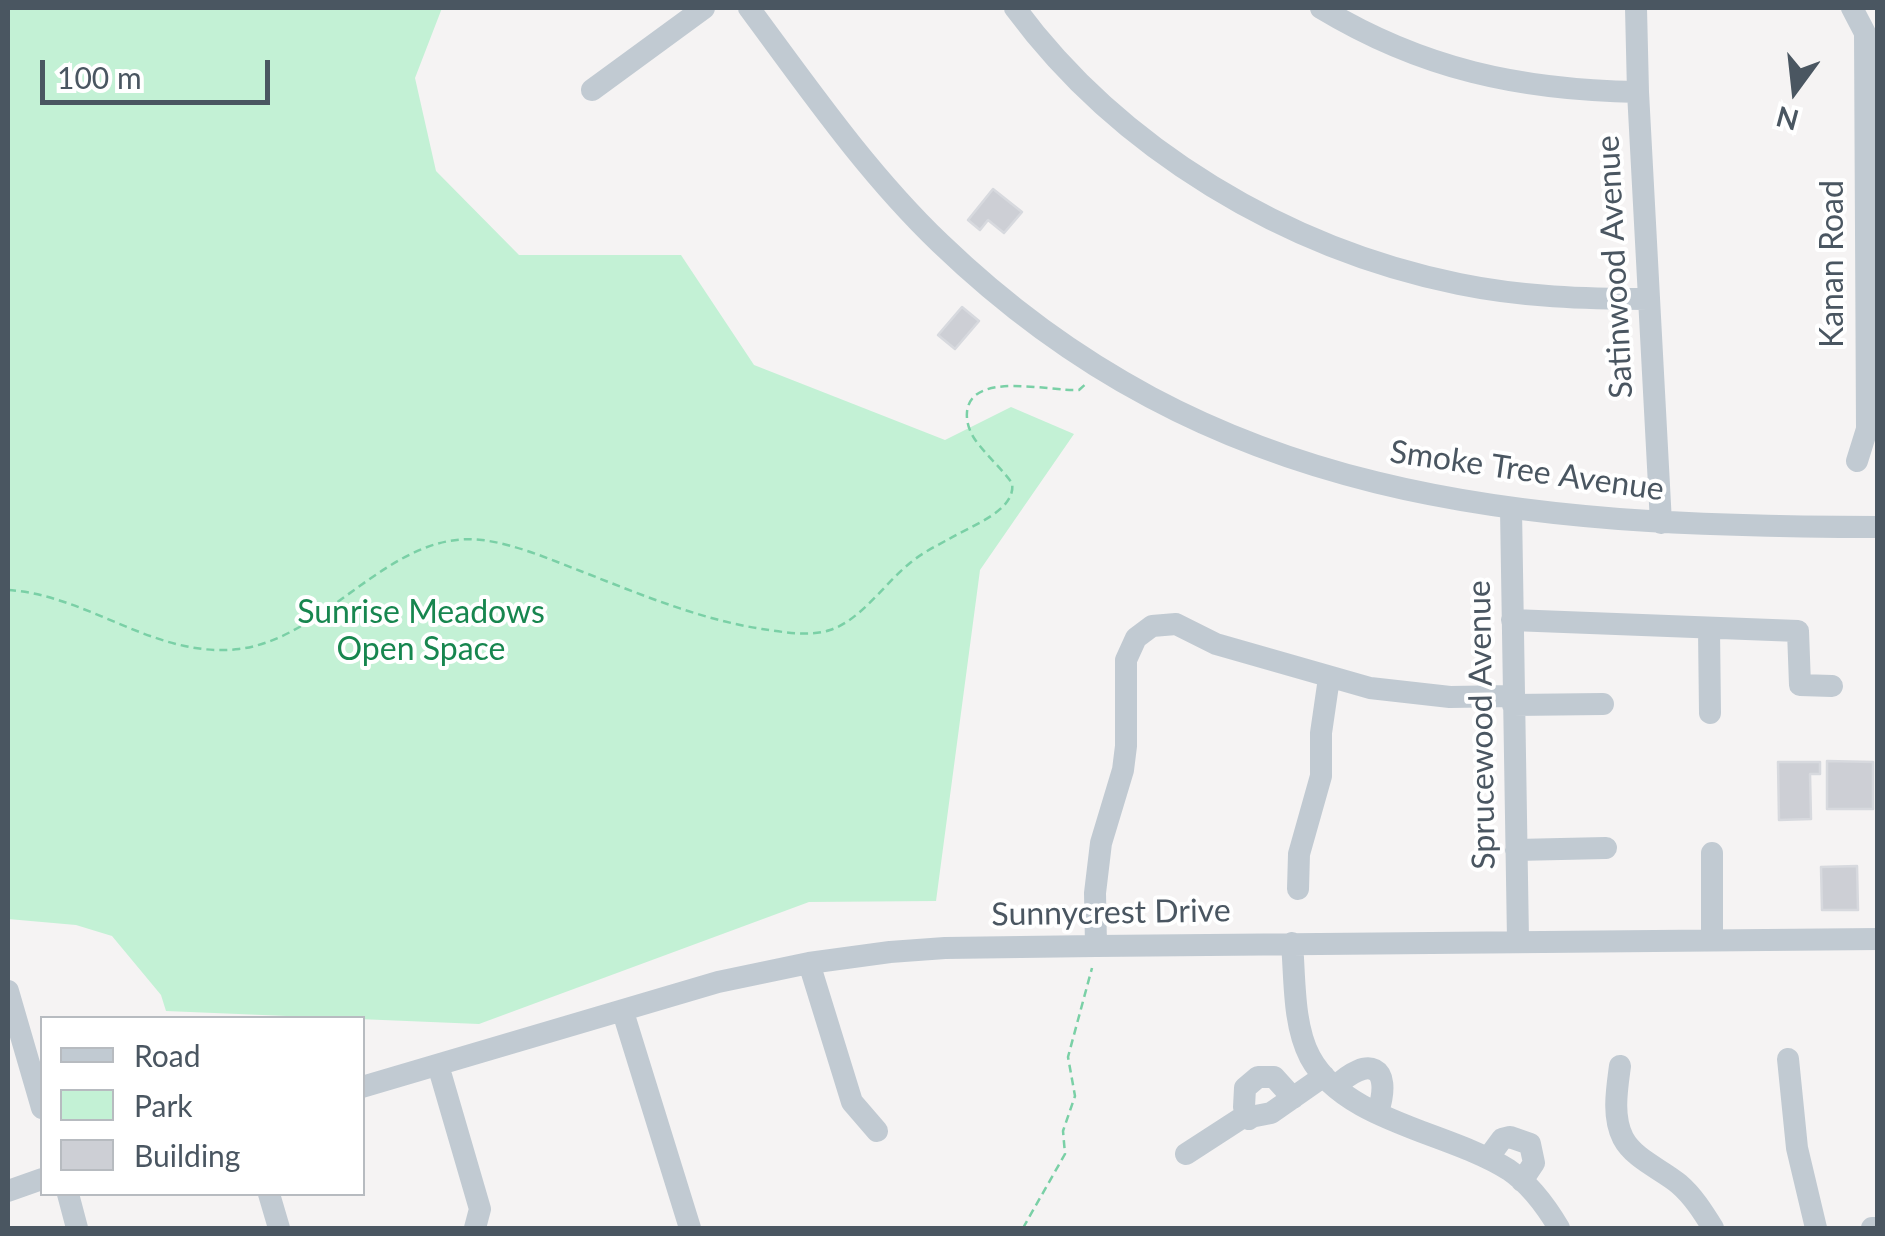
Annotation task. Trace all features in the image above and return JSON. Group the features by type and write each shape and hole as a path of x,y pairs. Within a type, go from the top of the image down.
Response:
{"street":[{"path":"592,90 704,8"},
{"name":"Smoke Tree Avenue","path":"749,8 844,136 904,208 997,294 1098,366 1174,410 1282,456 1396,489 1512,508 1661,523 1878,527"},
{"path":"1016,8 1058,59 1126,123 1218,189 1276,222 1349,252 1459,284 1584,299 1649,299"},
{"path":"1321,8 1396,48 1488,78 1569,90 1638,92"},
{"name":"Satinwood Avenue","path":"1636,8 1661,523"},
{"name":"Kanan Road","path":"1852,8 1865,32 1867,429 1857,461"},
{"name":"Sprucewood Avenue","path":"1512,508 1518,940"},
{"path":"1512,620 1798,632 1800,685 1832,686"},
{"path":"1096,946 1095,893 1100,843 1123,770 1126,746 1126,660 1129,648 1152,626 1176,624 1216,644 1329,678 1413,694 1604,704"},
{"path":"1708,630 1710,713"},
{"path":"1298,889 1299,854 1321,776 1321,733 1329,678"},
{"path":"1516,850 1606,848"},
{"path":"1712,853 1712,940"},
{"name":"Sunnycrest Drive","path":"365,1086 718,982 810,963 944,948 1518,940 1878,940"},
{"path":"1292,943 1300,1031 1310,1056 1330,1081 1358,1104 1488,1158 1522,1181 1546,1206 1559,1228"},
{"path":"810,963 852,1102 877,1131"},
{"path":"8,990 40,1101"},
{"path":"623,1012 690,1228"},
{"path":"1788,1059 1797,1148 1816,1228"},
{"path":"438,1065 480,1209 475,1228"},
{"path":"1186,1154 1240,1119 1271,1113 1293,1098 1366,1066 1377,1070 1383,1079 1378,1112"},
{"path":"1620,1066 1617,1120 1623,1138 1634,1152 1679,1184 1700,1206 1713,1228"},
{"path":"1248,1119 1245,1088 1258,1077 1274,1077 1293,1098"},
{"path":"1488,1158 1502,1139 1530,1144 1534,1163 1522,1181"},
{"path":"8,1190 40,1180"},
{"path":"69,1196 77,1228"},
{"path":"270,1196 279,1228"}],"path":[{"path":"8,590 44,594 170,644 238,649 297,630 397,560 438,546 483,540 552,560 703,617 780,632 814,634 845,622 909,564 999,510 1011,498 1012,483 969,428 969,402 978,392 996,386 1079,390 1098,366"},
{"path":"1023,1228 1065,1154 1063,1131 1075,1096 1068,1057 1096,946"}],"green space":[{"name":"Sunrise Meadows Open Space","path":"8,8 442,8 415,78 436,171 519,255 681,255 754,365 945,440 1011,407 1074,434 980,570 936,901 809,902 479,1024 365,1019 365,1016 166,1011 161,995 112,936 76,925 8,919"}],"building":[{"path":"993,189 1022,212 1004,233 988,220 980,230 968,220"},
{"path":"962,307 979,321 955,349 938,335"},
{"path":"1827,761 1873,762 1873,809 1827,809"},
{"path":"1778,762 1820,762 1820,774 1810,774 1811,819 1779,820"},
{"path":"1857,866 1858,910 1822,910 1821,867"}]}
